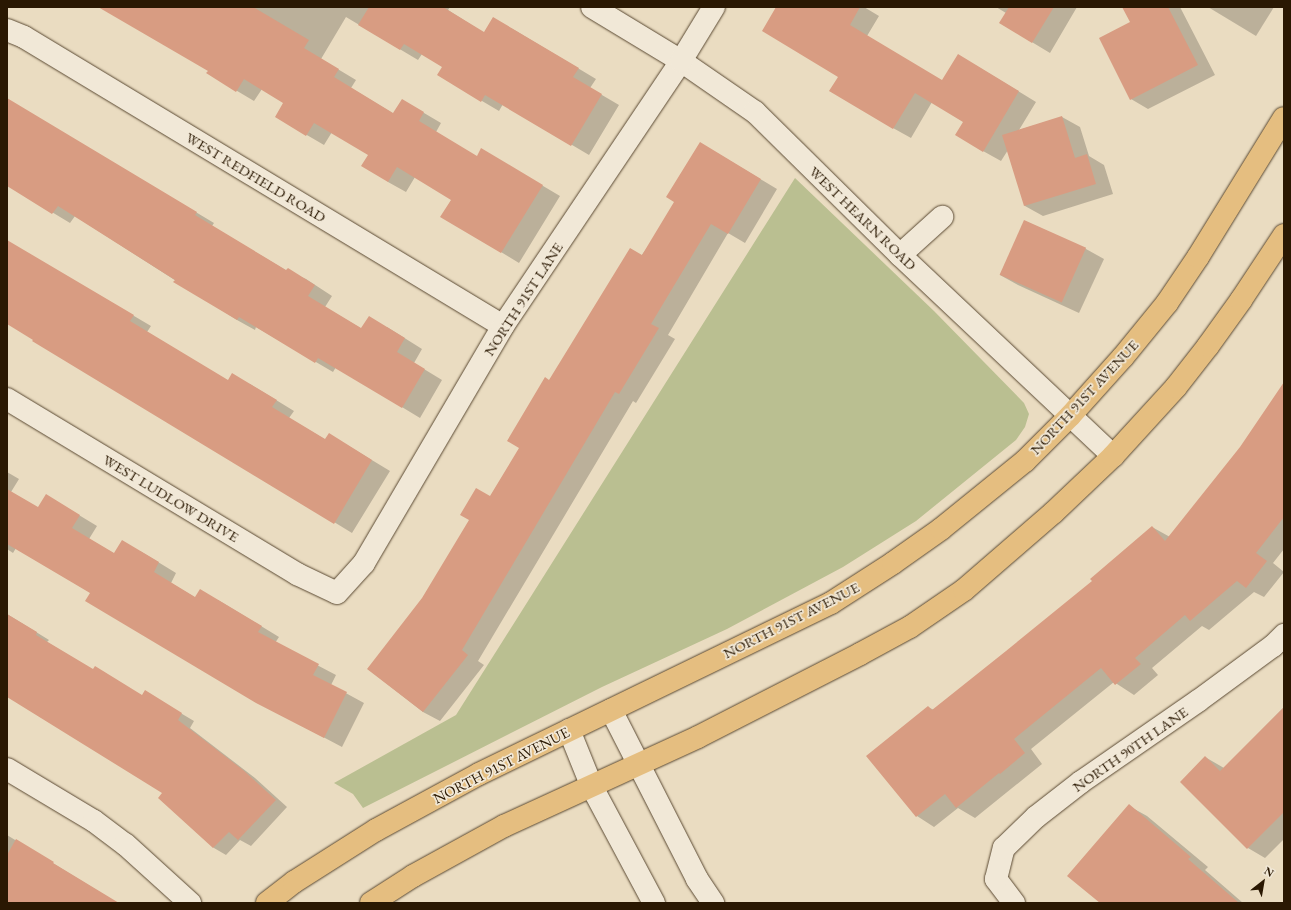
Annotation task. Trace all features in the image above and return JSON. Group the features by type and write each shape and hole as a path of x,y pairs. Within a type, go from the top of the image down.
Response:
{"main road":[{"name":"NORTH 91ST AVENUE","path":"267,903 294,882 383,826 479,774 830,603 941,529 1025,461 1070,416 1123,358 1167,303 1198,257 1284,118"},
{"path":"371,903 413,876 504,826 638,765 846,661 910,627 964,590 1053,513 1114,456 1176,387 1208,346 1241,300 1284,235"}],"street":[{"name":"WEST HEARN ROAD","path":"592,7 681,61 755,112 900,255 1114,456"},
{"name":"NORTH 91ST LANE","path":"337,593 364,563 503,326 681,61 714,7"},
{"name":"WEST REDFIELD ROAD","path":"7,30 24,37 503,326"},
{"path":"900,255 942,217"},
{"name":"WEST LUDLOW DRIVE","path":"7,399 297,574 337,593"},
{"name":"NORTH 90TH LANE","path":"1014,903 996,879 1004,848 1036,817 1081,782 1198,701 1273,646 1284,635"},
{"path":"611,710 697,879 713,903"},
{"path":"569,730 592,787 654,903"},
{"path":"7,769 94,821 119,839 190,903"}],"green space":[{"path":"795,178 934,311 1024,403 1029,414 1025,427 1016,440 916,521 843,567 727,629 602,687 363,808 353,794 334,783 456,715"}],"building":[{"path":"98,7 253,7 309,40 304,48 339,69 334,77 393,113 402,99 424,112 419,121 477,156 481,148 543,185 501,253 440,217 451,200 397,167 388,182 361,166 368,155 314,123 306,136 275,117 283,103 244,79 236,92 206,73 208,71"},
{"path":"369,7 443,7 484,32 493,17 579,68 573,77 602,94 571,146 485,95 481,102 437,75 442,67 404,44 400,50 358,25"},
{"path":"776,7 860,7 850,25 942,80 958,54 1019,91 983,152 955,135 963,122 915,93 893,129 829,91 838,77 762,31"},
{"path":"1009,7 1054,7 1032,43 999,23"},
{"path":"1122,7 1168,7 1198,65 1130,100 1099,38 1130,22"},
{"path":"7,98 197,212 195,215 286,270 288,268 315,285 308,296 361,328 369,316 405,338 397,352 425,369 402,408 318,358 315,363 239,317 237,320 173,282 175,280 58,206 52,214 7,186"},
{"path":"1062,116 1075,158 1087,154 1096,184 1024,206 1002,135"},
{"path":"700,142 761,179 728,234 711,224 651,324 659,328 619,394 615,392 462,650 468,655 423,712 367,669 422,598 469,520 460,515 476,488 490,496 519,448 507,441 545,377 549,380 630,248 642,255 674,202 666,197"},
{"path":"1024,220 1086,248 1062,302 1000,275"},
{"path":"7,240 134,315 130,321 228,380 232,373 277,400 272,407 325,439 329,433 372,460 334,524 32,341 33,340 7,324"},
{"path":"1284,382 1284,517 1256,553 1267,561 1246,588 1237,581 1190,621 1185,615 1135,658 1141,664 1115,685 1101,668 1014,739 1025,753 1000,774 999,773 956,808 945,794 916,817 866,756 928,706 932,710 1006,651 1092,581 1090,579 1152,526 1165,541 1240,447"},
{"path":"7,489 38,507 46,494 80,515 72,528 114,553 122,540 159,562 154,572 195,597 200,589 262,626 258,632 319,664 313,675 347,692 324,738 256,703 85,601 90,593 7,544"},
{"path":"7,614 37,632 36,635 93,669 95,666 142,695 145,690 182,713 178,720 243,770 276,800 238,840 229,832 213,848 158,798 162,793 7,697"},
{"path":"1284,707 1284,812 1247,849 1180,782 1205,756 1220,771"},
{"path":"1129,804 1191,857 1188,859 1239,903 1100,903 1067,876"},
{"path":"16,839 119,903 7,903 7,855"}]}
